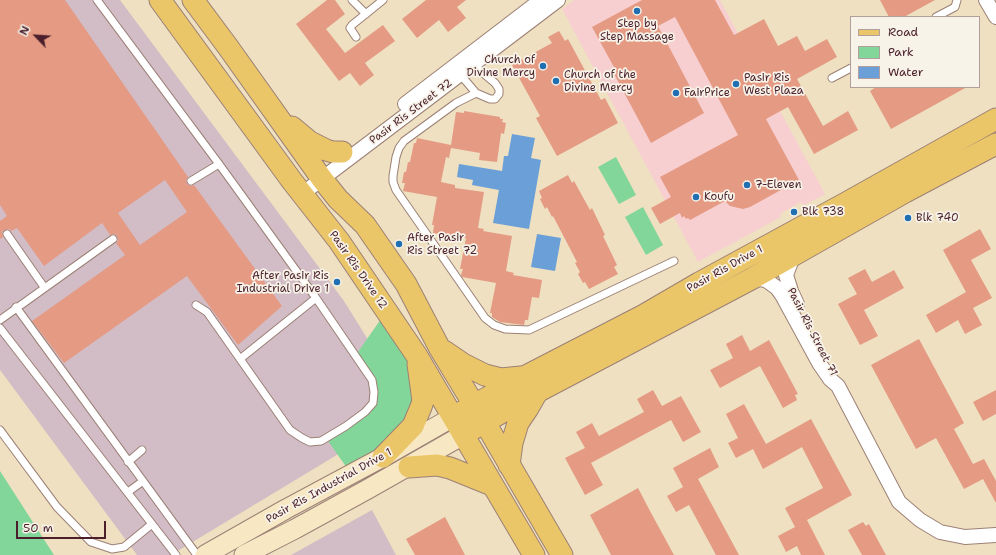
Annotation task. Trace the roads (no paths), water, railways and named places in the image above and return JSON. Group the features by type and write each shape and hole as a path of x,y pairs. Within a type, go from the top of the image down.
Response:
{"main road":[{"name":"Pasir Ris Drive 12","path":"160,0 299,191 339,241 417,356 534,555"},
{"path":"193,0 319,176 338,199 365,225 406,284 439,347 562,555"},
{"path":"272,110 310,142 326,150 342,152"},
{"name":"Pasir Ris Drive 1","path":"463,435 479,414 644,315 699,283 996,119"},
{"name":"Pasir Ris Drive 1","path":"531,384 753,278 905,192 996,144"},
{"path":"439,347 463,364 485,375 531,384 528,408 518,423 512,443 509,465"},
{"path":"383,456 413,426 422,407 423,401 417,356"},
{"name":"Pasir Ris Drive 1","path":"452,417 479,414"},
{"name":"Pasir Ris Industrial Drive 1","path":"205,555 452,417"},
{"name":"Pasir Ris Industrial Drive 1","path":"244,555 409,467 463,435"},
{"path":"409,467 437,465 450,468 492,485"}],"street":[{"name":"Pasir Ris Street 72","path":"299,191 457,71 540,0"},
{"name":"Pasir Ris Street 72","path":"469,61 558,0"},
{"path":"986,0 996,17"},
{"name":"Pasir Ris Street 72","path":"319,176 342,152 457,71"},
{"name":"Pasir Ris Street 71","path":"794,254 786,275 788,284 836,376 838,386 899,502 920,520 940,532 965,537 996,535"},
{"name":"Pasir Ris Street 71","path":"753,278 766,280 777,288 792,312 818,363 830,379 838,386"},
{"name":"Pasir Ris Street 71","path":"892,487 905,496 924,514 944,524 966,528 996,526"}],"lane":[{"path":"97,0 316,298 372,380 374,392 373,403 365,412 346,426 321,441 310,442 290,430 207,312 196,305"},
{"path":"352,0 366,14"},
{"path":"356,37 350,28 352,25 383,0"},
{"path":"938,16 955,7 958,0"},
{"path":"457,71 476,93 490,99 495,99 499,89 495,83 469,61"},
{"path":"832,78 850,69"},
{"path":"476,93 456,103 404,141 399,148 396,157 393,182 396,190 485,318 494,325 505,329 529,330 674,261"},
{"path":"191,182 219,164"},
{"path":"7,234 44,287"},
{"path":"0,320 16,307 113,239"},
{"path":"240,359 316,298"},
{"path":"16,307 197,555"},
{"path":"0,328 176,555"},
{"path":"0,430 57,507 91,542 112,549 124,547 152,524"},
{"path":"128,462 142,450"},
{"path":"128,492 143,481"}],"water":[{"path":"512,134 535,138 531,158 541,160 529,229 493,223 499,190 472,185 473,180 457,177 459,164 502,171 504,156 508,156"},
{"path":"537,234 561,238 555,271 531,267"}],"place":[{"name":"Step by Step Massage","path":"637,11"},
{"name":"Church of Divine Mercy","path":"543,66"},
{"name":"Church of the Divine Mercy","path":"556,81"},
{"name":"Pasir Ris West Plaza","path":"736,84"},
{"name":"FairPrice","path":"676,93"},
{"name":"7-Eleven","path":"747,185"},
{"name":"Koufu","path":"696,197"},
{"name":"Blk 738","path":"794,212"},
{"name":"Blk 740","path":"908,218"},
{"name":"After Pasir Ris Street 72","path":"399,244"},
{"name":"After Pasir Ris Industrial Drive 1","path":"337,282"}]}
